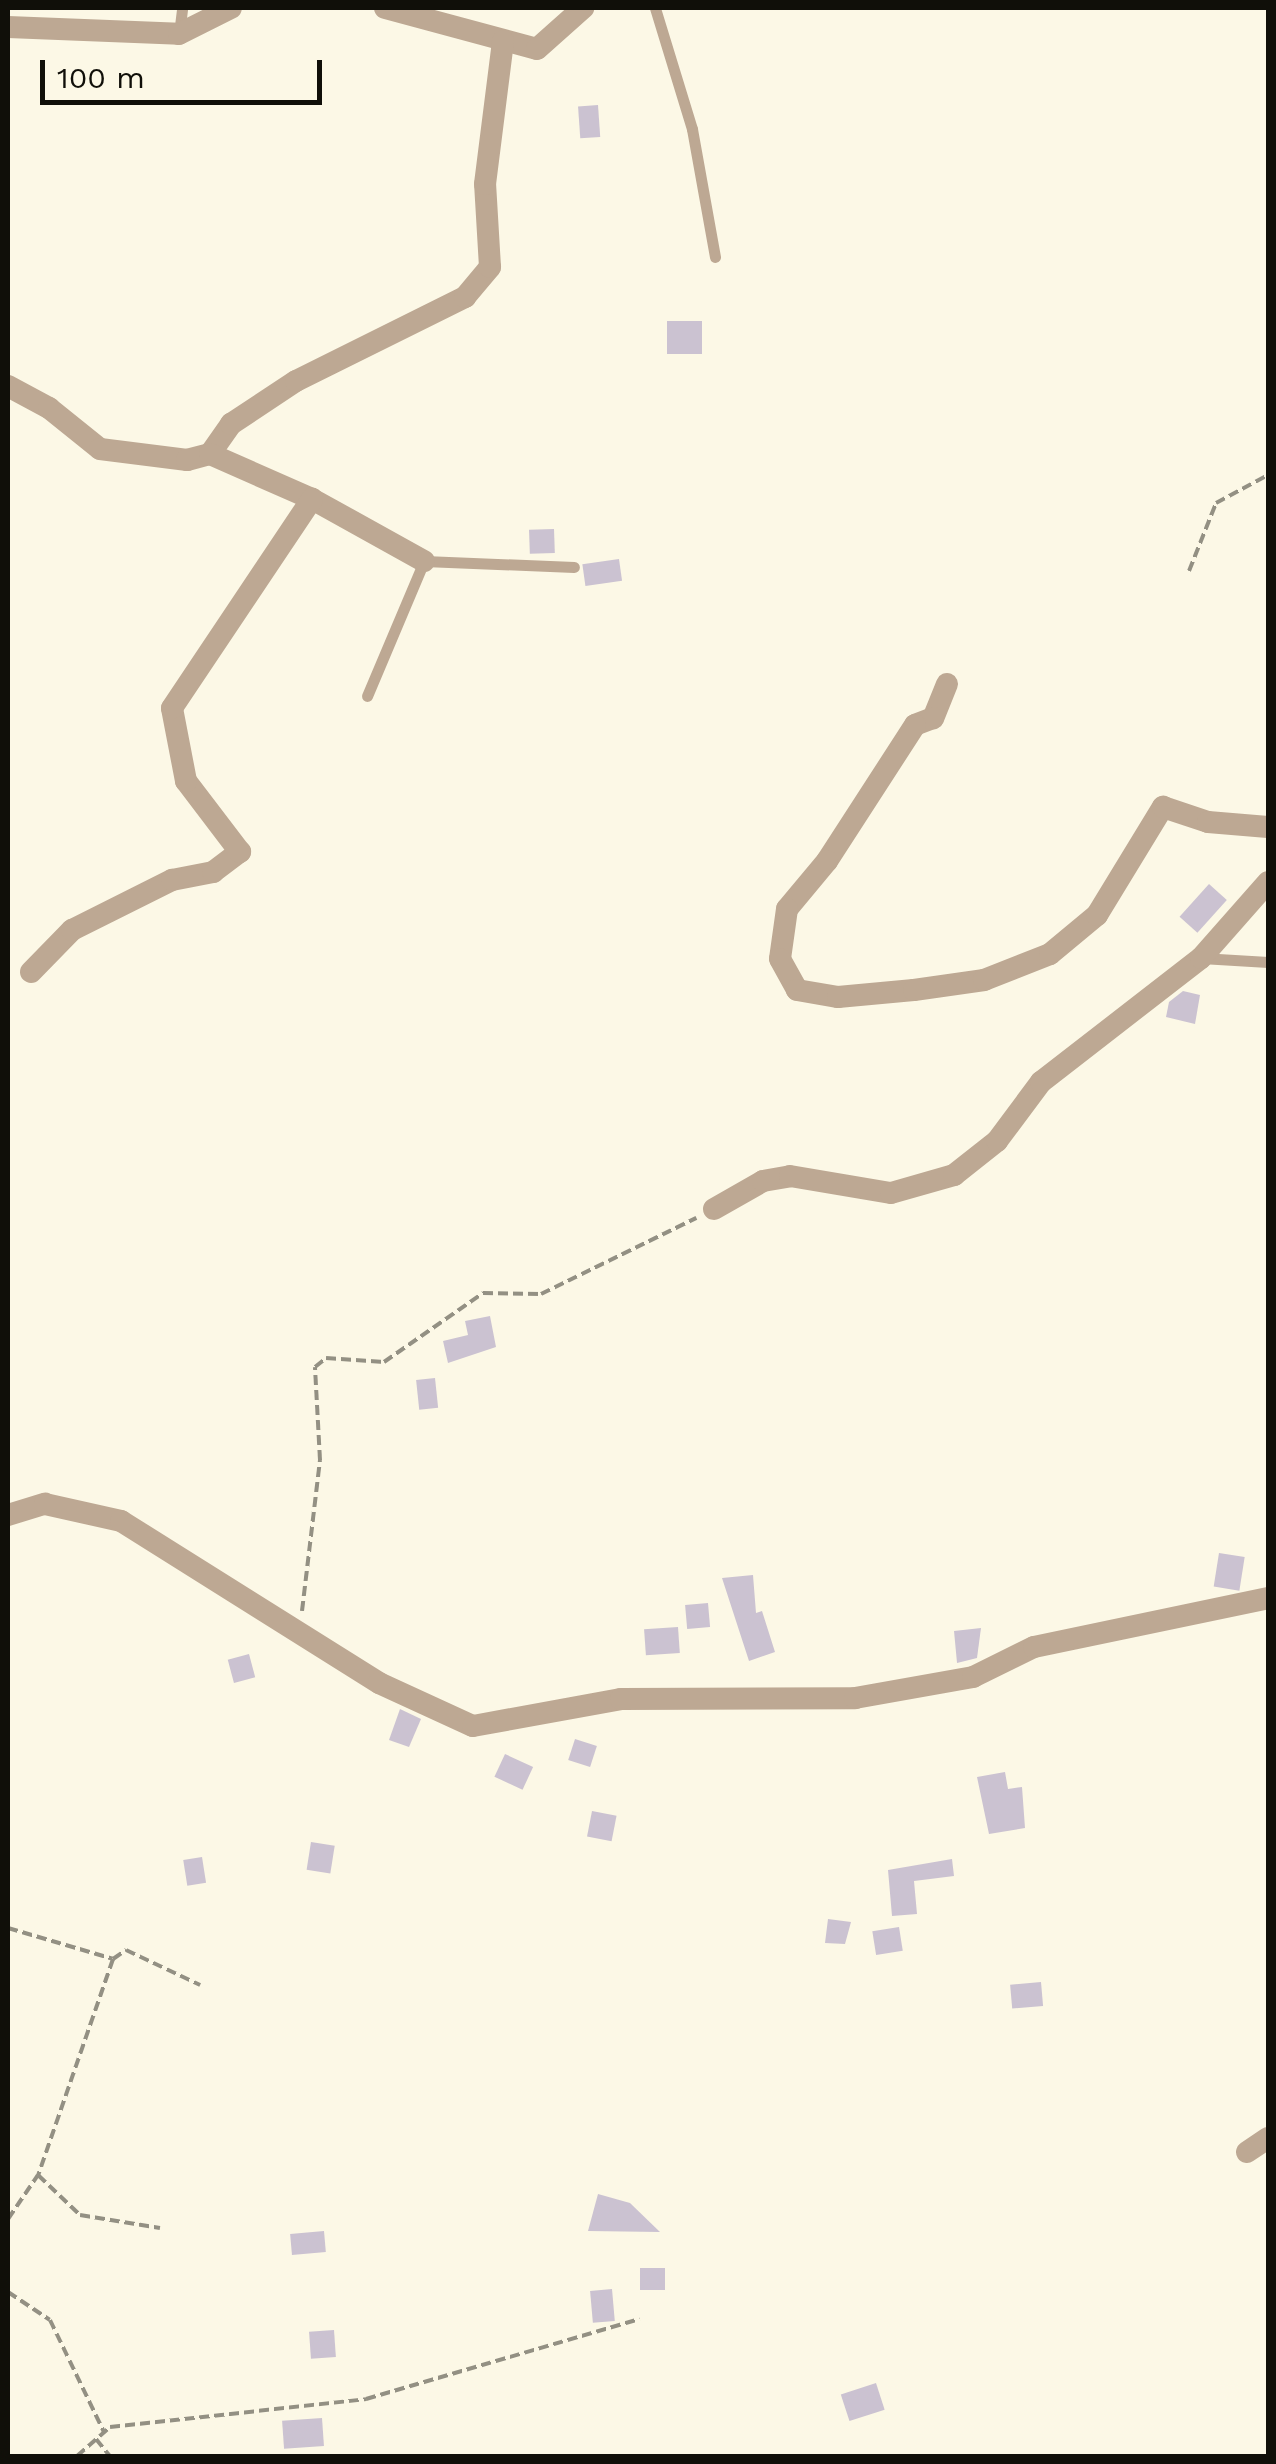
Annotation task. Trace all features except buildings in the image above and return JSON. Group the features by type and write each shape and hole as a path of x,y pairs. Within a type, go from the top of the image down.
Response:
{"street":[{"path":"8,27 179,34 231,8"},
{"path":"385,8 537,49 583,8"},
{"path":"210,454 231,424 296,381 464,297 490,267 486,184 503,41"},
{"path":"8,386 49,408 100,449 187,460 210,454 312,500 424,561"},
{"path":"31,972 72,930 172,880 213,872 240,852 186,780 172,708 312,500"},
{"path":"946,684 933,718 916,725 827,862 787,909 780,959 796,990 838,997 932,988 984,980 1050,954 1097,915 1163,808 1208,822 1268,827"},
{"path":"714,1209 763,1181 790,1176 891,1194 954,1174 997,1142 1041,1082 1201,958 1268,882"},
{"path":"8,1514 45,1504 120,1521 299,1629 378,1683 473,1726 621,1699 855,1698 974,1677 1034,1647 1268,1598"},
{"path":"1247,2152 1268,2138"}],"lane":[{"path":"179,34 182,8"},
{"path":"656,8 692,130 715,257"},
{"path":"367,696 424,561 574,567"},
{"path":"1201,958 1268,962"}],"path":[{"path":"1189,571 1216,503 1268,475"},
{"path":"299,1629 320,1460 316,1367 326,1358 384,1362 482,1293 541,1294 577,1282 714,1209"},
{"path":"8,1928 113,1959"},
{"path":"8,2219 38,2174 113,1959 126,1950 200,1985"},
{"path":"38,2174 80,2215 160,2228"},
{"path":"8,2292 50,2320 104,2432"},
{"path":"77,2456 104,2432 366,2398 640,2319"},
{"path":"96,2439 110,2456"}]}
